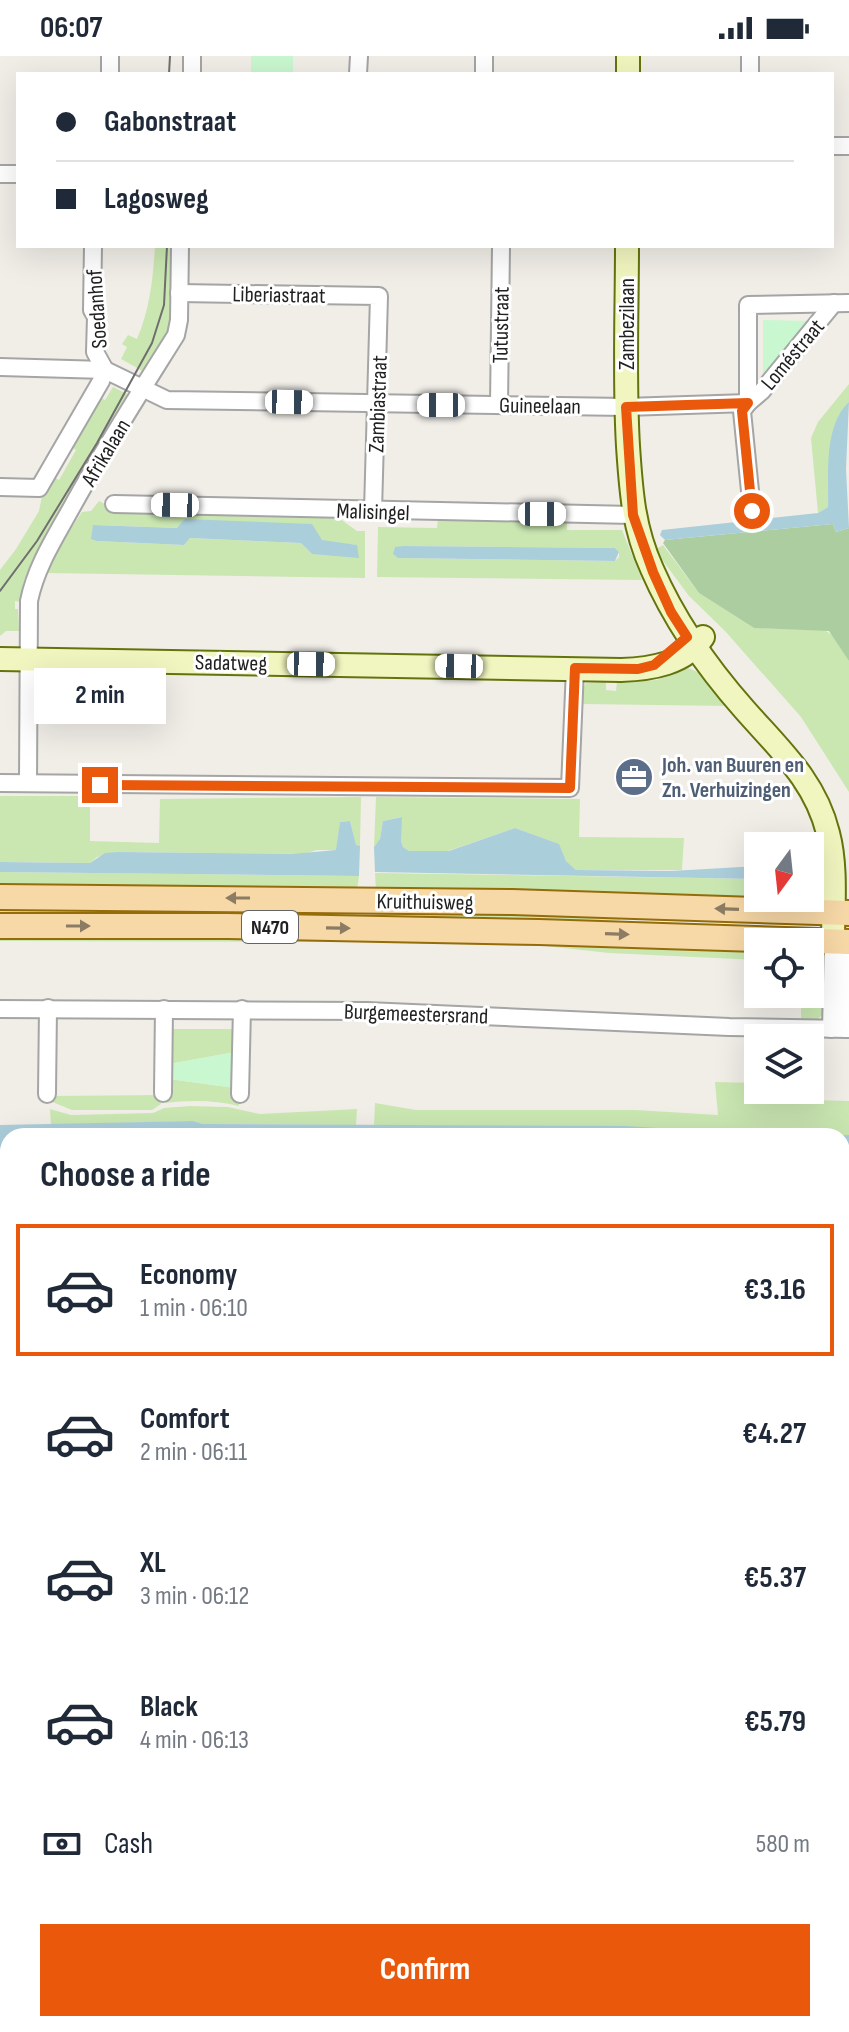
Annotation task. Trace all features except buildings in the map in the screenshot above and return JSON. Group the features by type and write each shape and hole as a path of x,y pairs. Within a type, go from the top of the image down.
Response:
{"main road":[{"name":"Kruithuisweg","path":"0,897 512,902 843,913"},
{"name":"Kruithuisweg","path":"0,926 524,931 843,941"}],"street":[{"name":"Soedanhof","path":"93,248 95,352 105,370"},
{"name":"Afrikalaan","path":"28,783 29,601 36,576 82,489 178,328 180,248"},
{"name":"Tutustraat","path":"499,405 501,248"},
{"name":"Zambezilaan","path":"627,248 626,407 633,515 643,549 662,588 695,641 786,735 817,775 841,833 843,941"},
{"name":"Liberiastraat","path":"179,293 379,296"},
{"name":"Zambiastraat","path":"373,511 379,296"},
{"path":"752,511 742,411 748,403 748,305 841,303"},
{"name":"Loméstraat","path":"748,403 841,303"},
{"path":"0,367 105,370 39,488 0,487"},
{"name":"Guineelaan","path":"105,370 167,400 626,407 748,403"},
{"name":"Malisingel","path":"114,504 633,515"},
{"name":"Sadatweg","path":"0,659 638,669 654,665 695,641"},
{"path":"0,783 570,788 575,668"},
{"path":"842,1029 843,941"},
{"path":"47,1094 48,1008"},
{"name":"Burgemeestersrand","path":"0,1009 367,1011 842,1029"},
{"path":"163,1093 164,1009"},
{"path":"240,1094 242,1009"}],"green space":[{"path":"251,56 293,56 293,72 251,72"},
{"path":"155,248 172,248 170,324 167,336 146,373 121,359 127,347 122,344 128,335 137,339 145,316"},
{"path":"763,320 813,321 763,380"},
{"path":"849,384 849,402 835,427 831,447 828,507 818,513 811,438 818,422"},
{"path":"113,387 131,396 34,559 24,580 21,602 15,601 19,631 6,631 0,636 0,570 39,511 44,486 50,475 59,480 76,450 69,445 98,396 105,400"},
{"path":"99,501 113,508 332,513 357,531 365,531 365,578 45,573 82,512 91,511","holes":["93,525 178,528 357,545 312,554 301,543 190,538 184,545 97,541"]},
{"path":"438,518 567,519 567,530 622,530 642,580 377,577 378,527 437,528","holes":["404,546 615,548 619,552 615,561 398,558"]},
{"path":"833,524 836,532 849,528 849,661 829,631 754,628 699,593 663,543 665,540"},
{"path":"663,545 699,593 754,628 824,630 834,636 849,661 849,792 801,717 725,631 689,596 655,550"},
{"path":"687,668 706,678 731,706 580,704 580,694 586,683 606,682 606,690 616,691 617,682 657,680"},
{"path":"0,796 90,796 90,841 159,843 160,799 361,797 360,846 356,846 350,821 340,822 337,850 317,850 304,854 118,852 97,857 90,863 0,862"},
{"path":"376,797 580,799 579,837 684,838 682,870 576,870 566,861 558,844 515,828 448,851 409,851 401,841 401,817 383,821 380,840 374,847"},
{"path":"0,872 359,876 357,890 0,888"},
{"path":"375,873 744,879 744,900 376,893"},
{"path":"0,904 356,908 356,921 0,918"},
{"path":"378,908 620,914 620,920 550,925 377,920"},
{"path":"0,935 358,936 359,942 0,941"},
{"path":"376,936 551,940 613,947 744,952 744,959 609,953 545,946 376,942"},
{"path":"824,972 826,1011 817,1020 801,1021 801,1008 824,1008"},
{"path":"170,1029 236,1029 235,1052 169,1064"},
{"path":"235,1052 235,1088 169,1079 169,1064"},
{"path":"169,1079 235,1088 239,1094 239,1106 202,1101 165,1103"},
{"path":"715,1082 744,1083 744,1104 849,1101 849,1128 374,1125 375,1103 416,1110 636,1110 718,1115"},
{"path":"161,1095 161,1104 152,1110 72,1110 50,1101 49,1096"},
{"path":"228,1107 260,1114 357,1109 356,1125 203,1124 193,1121 51,1125 50,1109 71,1115 153,1113 164,1108"}],"water":[{"path":"849,402 846,469 849,528 836,532 833,524 665,540 660,535 662,530 818,513 828,507 831,438 841,412"},
{"path":"185,519 312,524 322,540 357,545 359,558 312,554 301,543 190,538 184,545 91,539 93,525 177,528"},
{"path":"395,547 615,548 619,552 615,561 398,558 393,554"},
{"path":"402,817 401,841 409,851 449,851 515,828 559,844 566,861 576,870 671,871 744,867 744,879 375,872 374,847 380,839 383,821"},
{"path":"350,821 356,845 360,846 359,876 0,872 0,862 90,863 105,853 118,852 292,854 336,850 340,822"},
{"path":"193,1121 203,1124 658,1128 0,1128 0,1125"}],"tram line":[{"path":"169,72 170,56"},
{"path":"0,591 37,541 97,443 152,343 164,305 167,248"}],"place":[{"name":"Joh. van Buuren en Zn. Verhuizingen","path":"634,777"}],"route":[{"path":"100,785 570,788 575,668 621,670 654,665 687,637 671,612 653,572 633,515 626,407 748,403 742,411 752,511"}]}
